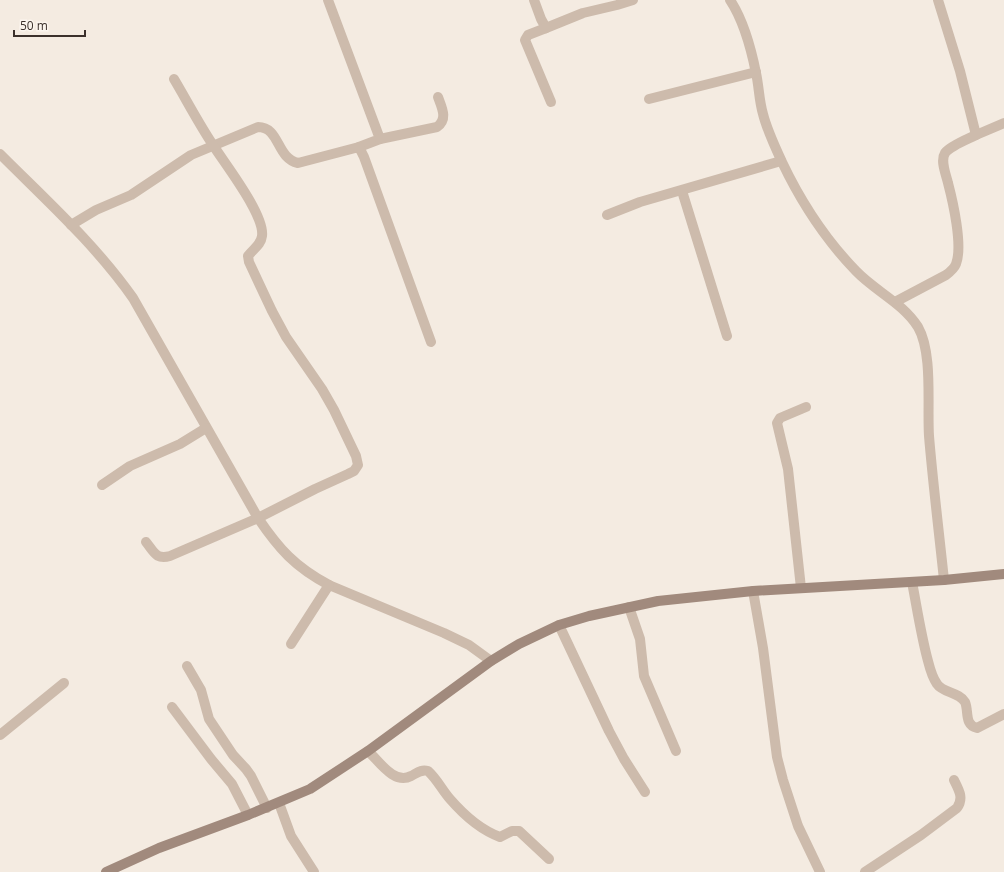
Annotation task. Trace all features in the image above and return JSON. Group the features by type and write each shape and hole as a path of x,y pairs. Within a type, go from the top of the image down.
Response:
{"main road":[{"path":"106,872 159,848 267,808 310,789 368,751 491,661 519,644 559,625 589,616 658,601 753,591 944,580 1004,574"}],"street":[{"path":"328,0 380,139"},
{"path":"534,0 546,28"},
{"path":"551,102 525,40 528,35 582,13 633,0"},
{"path":"730,0 745,32 756,72 763,114 781,160 799,195 824,234 856,271 911,317 919,329 924,344 927,365 929,435 944,580"},
{"path":"938,0 960,72 976,135"},
{"path":"649,99 756,72"},
{"path":"146,542 155,554 164,557 186,549 258,518 316,488 348,474 357,468 358,461 334,410 322,389 286,336 272,312 249,262 248,256 258,246 262,238 261,226 243,189 213,146 174,78"},
{"path":"71,225 96,210 131,195 191,155 258,127 264,127 270,130 285,155 293,162 298,163 359,147 380,139 437,127 442,124 444,116 438,97"},
{"path":"894,302 946,275 953,270 956,265 959,248 952,199 943,164 945,152 976,135 1004,123"},
{"path":"359,147 404,265 431,342"},
{"path":"0,154 106,262 133,298 258,518 270,536 287,556 313,576 329,585 469,645 491,661"},
{"path":"607,215 640,202 682,191 781,160"},
{"path":"682,191 728,336"},
{"path":"801,588 788,469 777,423 780,418 806,407"},
{"path":"102,485 130,466 180,444 206,428"},
{"path":"912,582 924,646 932,674 937,685 942,690 960,697 964,701 968,721 977,728 1004,714"},
{"path":"291,644 329,585"},
{"path":"753,591 763,648 777,757 798,826 820,872"},
{"path":"630,607 640,639 644,676 676,751"},
{"path":"559,625 609,731 624,759 645,792"},
{"path":"187,666 201,690 209,719 233,755 251,776 267,808"},
{"path":"0,735 64,683"},
{"path":"172,707 232,784 248,815"},
{"path":"368,751 391,773 399,778 405,779 424,770 428,771 450,799 466,815 486,830 500,837 512,831 519,830 549,859"},
{"path":"865,872 922,835 957,808 960,804 961,796 954,780"},
{"path":"278,803 291,836 314,872"}]}
